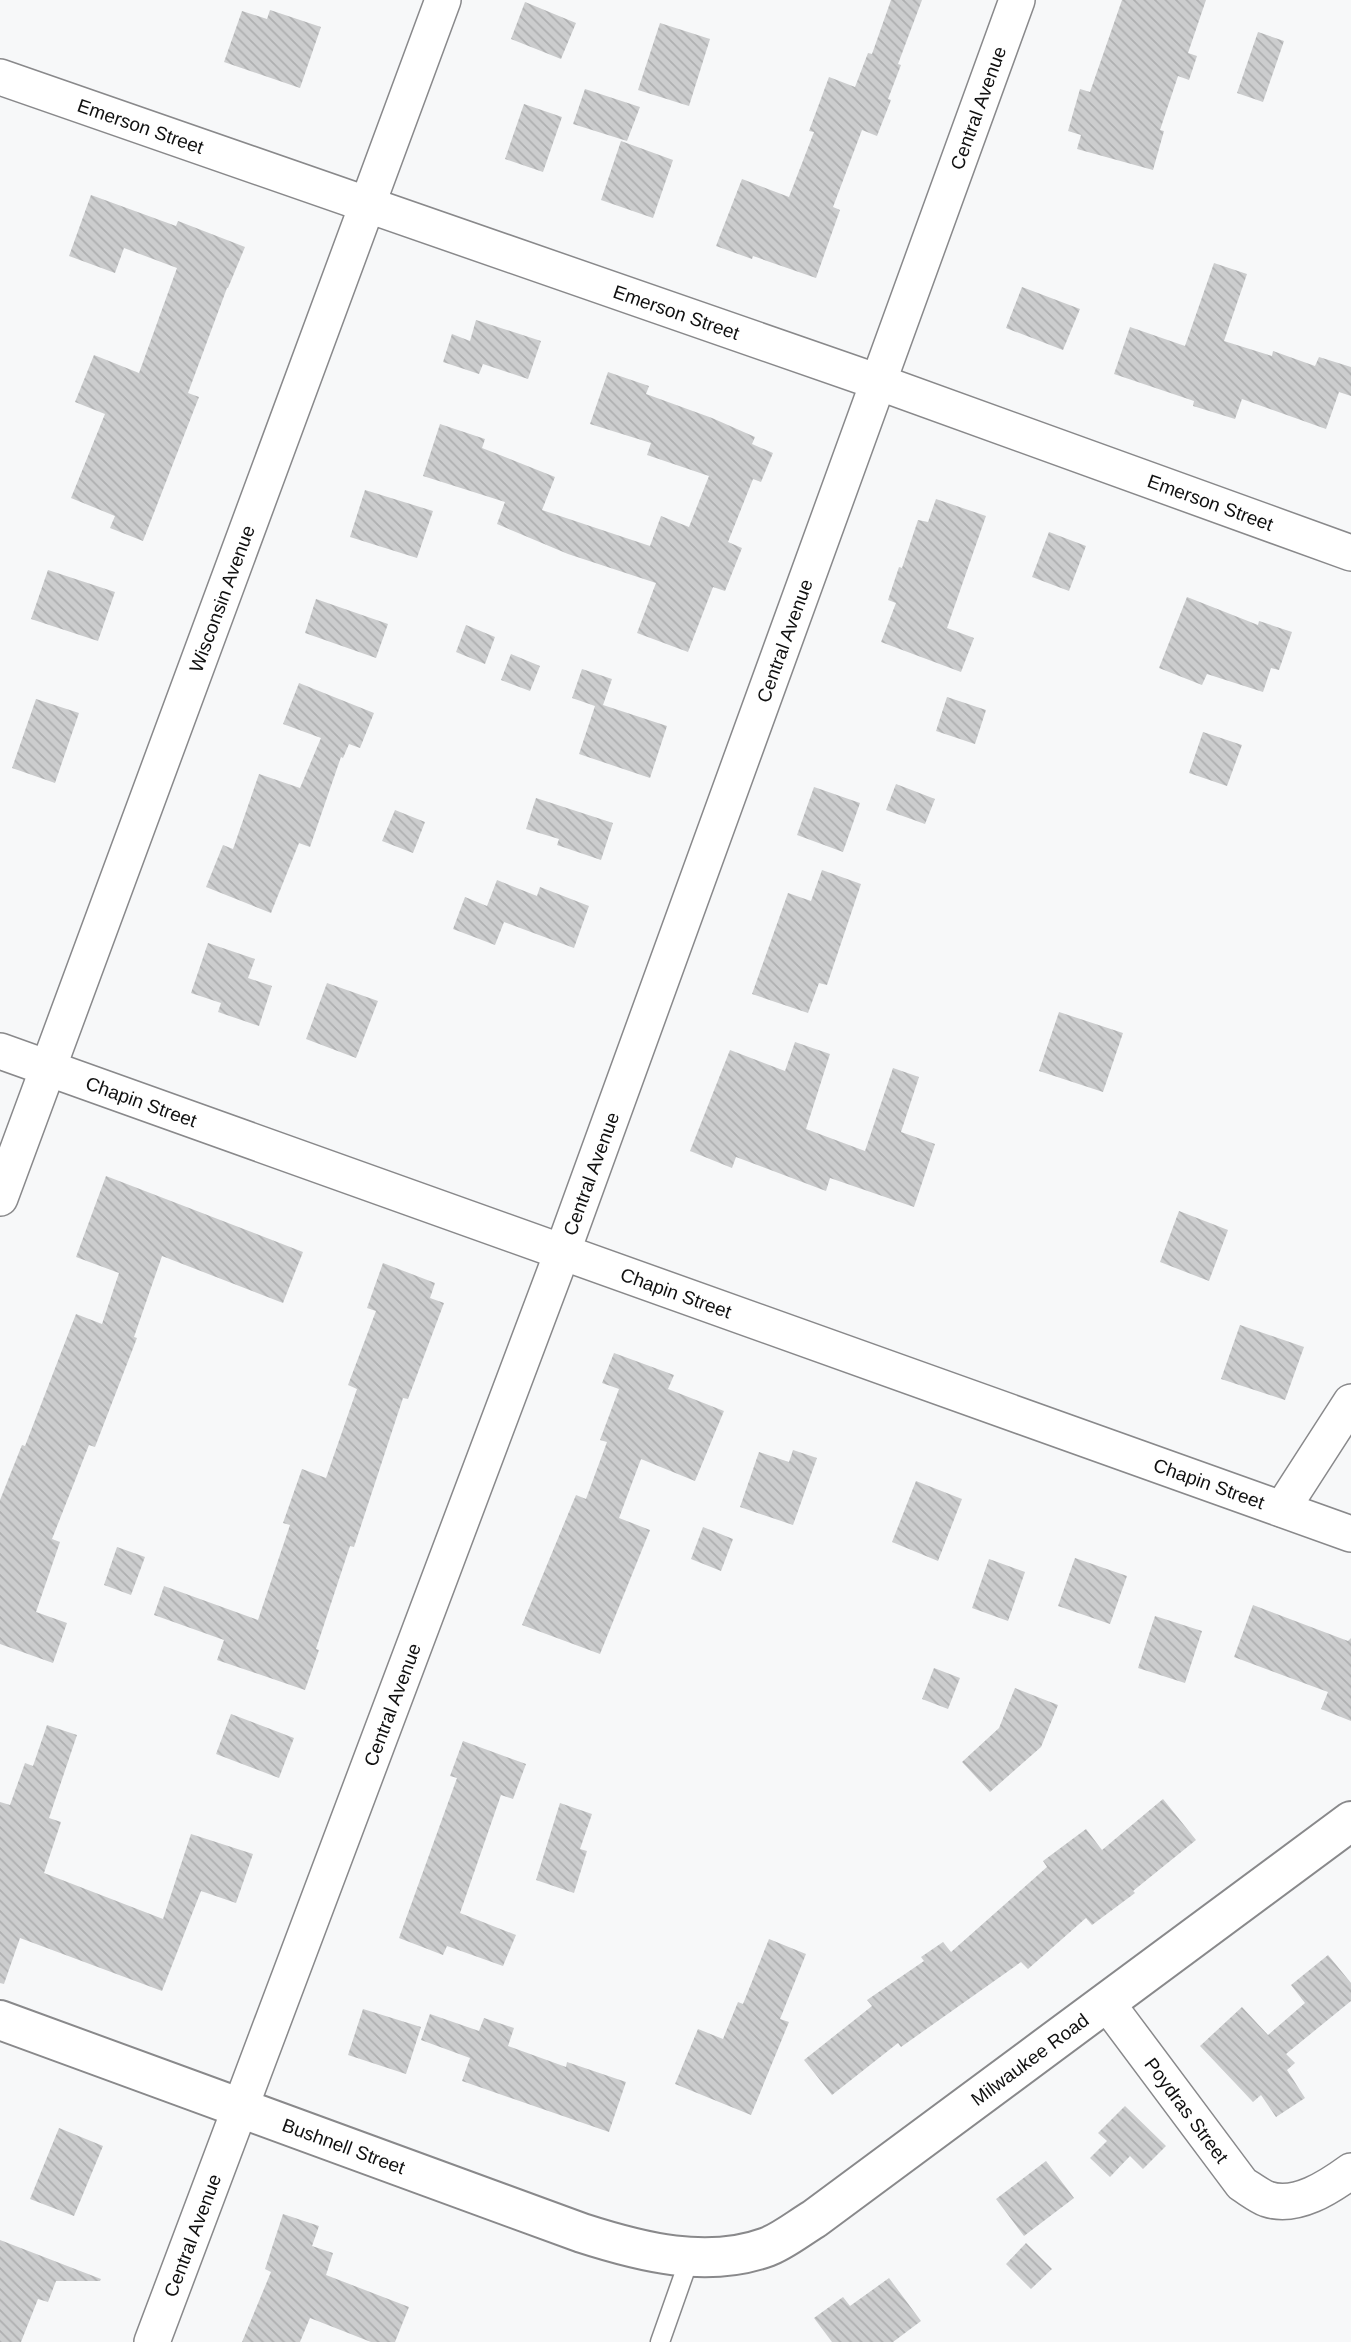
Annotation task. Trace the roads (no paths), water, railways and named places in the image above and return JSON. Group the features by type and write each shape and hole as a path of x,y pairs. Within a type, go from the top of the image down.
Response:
{"street":[{"name":"Wisconsin Avenue","path":"0,1198 443,0"},
{"name":"Central Avenue","path":"152,2342 562,1253 1017,0"},
{"name":"Emerson Street","path":"0,77 878,382 1351,553"},
{"name":"Chapin Street","path":"0,1051 1351,1534"},
{"path":"1282,1509 1351,1402"},
{"name":"Milwaukee Road","path":"690,2257 723,2257 768,2246 814,2219 1351,1821"},
{"name":"Poydras Street","path":"1106,2002 1242,2184 1266,2199 1299,2199 1332,2185 1351,2171"},
{"name":"Bushnell Street","path":"0,2020 582,2233 618,2244 690,2257"}],"lane":[{"path":"660,2342 690,2257"}]}
